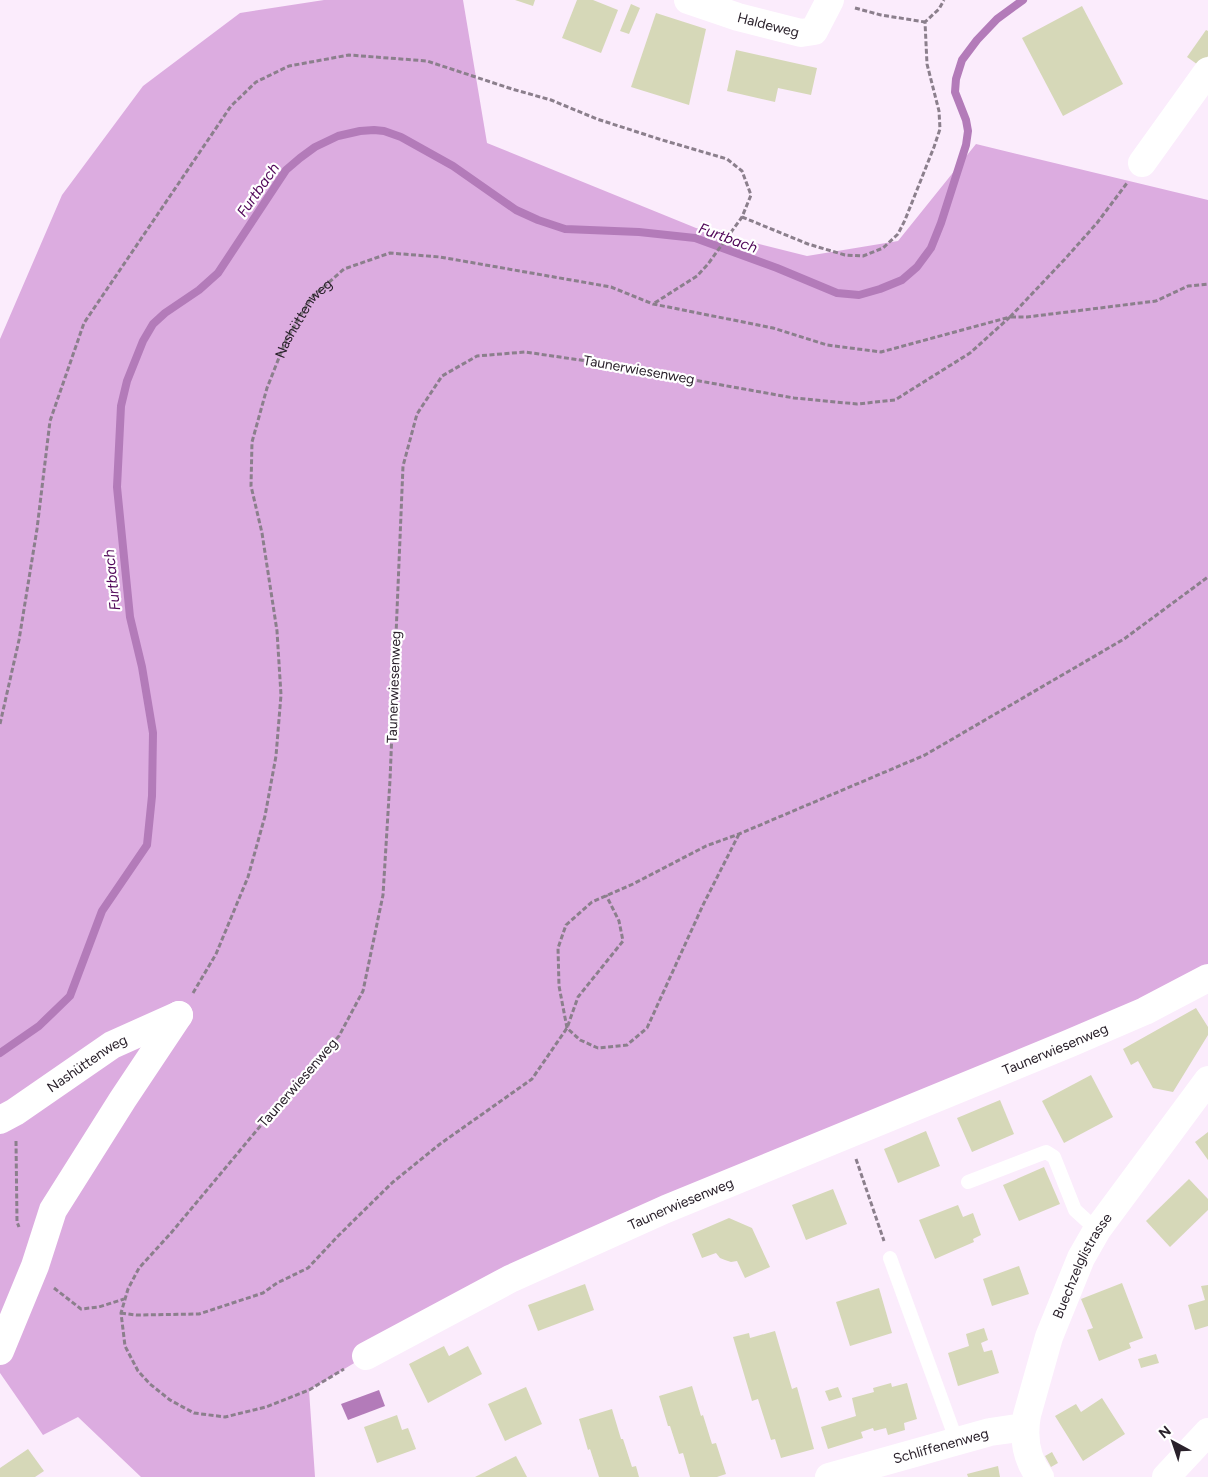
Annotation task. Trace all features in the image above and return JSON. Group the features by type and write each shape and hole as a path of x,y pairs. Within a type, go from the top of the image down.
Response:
{"street":[{"name":"Haldeweg","path":"688,0 738,17 801,33 814,32 830,1"},
{"path":"1142,163 1208,71"},
{"name":"Taunerwiesenweg","path":"366,1356 510,1279 666,1209 1144,1011 1208,978"},
{"path":"0,1351 35,1266 53,1210 179,1015"},
{"name":"Nashüttenweg","path":"8,1116 112,1045 179,1015"},
{"name":"Buechzelglistrasse","path":"1040,1477 1027,1449 1025,1427 1036,1378 1049,1337 1081,1258 1097,1230 1208,1080"},
{"name":"Schliffenenweg","path":"829,1477 990,1432 1025,1427"},
{"path":"1166,1477 1208,1432"}],"lane":[{"path":"968,1182 1046,1152 1054,1157 1075,1210 1097,1230"},
{"path":"890,1258 955,1442"}],"path":[{"path":"742,218 808,244 845,255 863,256 883,248 898,234 940,129 939,112 927,64 925,22 939,9 944,0"},
{"path":"830,1 881,15 925,22"},
{"path":"0,724 19,640 36,538 50,421 84,323 231,106 256,82 289,66 349,55 427,61 551,100 596,119 659,140 727,158 742,171 751,195 742,218 697,276 653,304"},
{"name":"Taunerwiesenweg","path":"366,1356 309,1390 266,1407 225,1416 194,1413 170,1400 150,1384 138,1371 125,1346 121,1313 128,1289 139,1268 171,1233 303,1075 339,1036 363,991 383,896 390,780 403,466 417,414 442,376 477,356 525,352 594,362 794,398 857,404 895,400 970,353 1010,317 1097,223 1142,163"},
{"name":"Nashüttenweg","path":"179,1015 216,954 248,877 265,816 276,756 280,695 277,632 262,533 252,486 252,442 267,388 286,340 311,298 344,269 390,253 440,257 611,287 653,304"},
{"path":"653,304 773,328 827,345 881,352 1010,317 1027,317 1156,301 1188,286 1208,284"},
{"path":"739,834 703,906 647,1028 627,1045 598,1048 580,1040 567,1028 559,986 558,948 566,925 592,902 633,884 706,846 739,834 925,754 1124,639 1208,577"},
{"path":"121,1313 136,1315 199,1314 263,1293 277,1283 308,1268 393,1182 440,1144 532,1079 567,1028 578,997 623,941 619,921 606,895"},
{"path":"8,1116 17,1222 35,1266 49,1284 81,1309 99,1307 125,1299"},
{"path":"848,1135 890,1258"}],"shaded area":[{"path":"324,0 463,0 487,143 696,228 807,256 898,241 976,144 1208,200 1208,978 366,1356 309,1390 315,1477 141,1477 78,1417 43,1435 0,1373 0,339 62,195 143,86 240,13"},
{"path":"379,1390 385,1406 348,1420 341,1404"}],"building":[{"path":"515,0 535,0 533,6"},
{"path":"577,0 593,0 618,10 601,53 562,38"},
{"path":"631,4 640,8 629,34 620,31"},
{"path":"1082,6 1123,84 1063,116 1022,38"},
{"path":"656,13 706,29 689,105 631,87"},
{"path":"1206,30 1208,31 1208,56 1201,67 1187,57"},
{"path":"736,50 817,68 811,95 778,88 775,102 727,91"},
{"path":"1196,1008 1208,1027 1208,1035 1173,1092 1153,1088 1138,1061 1131,1065 1123,1049"},
{"path":"1091,1075 1113,1117 1064,1143 1042,1101"},
{"path":"1000,1100 1014,1134 972,1152 957,1118"},
{"path":"926,1131 940,1166 898,1183 884,1149"},
{"path":"1208,1132 1208,1160 1195,1142"},
{"path":"1044,1167 1060,1204 1019,1221 1003,1185"},
{"path":"1189,1179 1208,1199 1208,1210 1170,1247 1146,1221"},
{"path":"833,1189 847,1224 806,1240 792,1205"},
{"path":"958,1205 963,1217 973,1213 981,1235 973,1239 974,1242 935,1259 919,1220"},
{"path":"729,1218 752,1228 770,1267 745,1278 737,1261 725,1260 716,1253 702,1258 692,1234"},
{"path":"1019,1266 1029,1294 992,1306 983,1279"},
{"path":"1122,1283 1143,1338 1129,1343 1131,1348 1099,1361 1087,1330 1093,1328 1081,1299"},
{"path":"585,1284 594,1310 538,1331 528,1305"},
{"path":"1208,1285 1208,1326 1195,1330 1188,1305 1205,1300 1201,1286"},
{"path":"879,1288 892,1333 850,1346 836,1302"},
{"path":"984,1328 988,1340 981,1343 984,1352 992,1350 999,1373 958,1386 948,1353 969,1346 966,1334"},
{"path":"775,1331 792,1389 797,1387 814,1449 781,1458 775,1439 771,1440 758,1399 752,1401 733,1337 749,1333 750,1338"},
{"path":"444,1346 449,1356 468,1346 482,1374 428,1403 409,1364"},
{"path":"1156,1354 1159,1363 1141,1368 1138,1359"},
{"path":"891,1383 892,1387 907,1383 917,1419 904,1423 905,1430 888,1435 886,1428 874,1431 873,1428 861,1432 863,1438 828,1449 821,1427 856,1416 852,1398 874,1392 873,1388"},
{"path":"692,1386 701,1416 703,1415 712,1444 716,1443 726,1474 717,1477 690,1477 683,1453 679,1454 670,1426 668,1426 659,1396"},
{"path":"526,1387 542,1424 505,1441 488,1404"},
{"path":"838,1387 842,1397 829,1401 825,1391"},
{"path":"1102,1398 1125,1434 1083,1461 1055,1416 1076,1404 1081,1412"},
{"path":"612,1409 632,1467 636,1466 639,1477 599,1477 590,1449 588,1450 579,1419"},
{"path":"397,1415 402,1430 408,1428 416,1449 377,1463 364,1427"},
{"path":"28,1449 44,1471 35,1477 0,1477 0,1468"},
{"path":"1052,1452 1058,1463 1051,1467 1045,1456"},
{"path":"516,1456 527,1477 475,1477"},
{"path":"998,1466 1000,1477 968,1477 967,1474"}],"waterway":[{"name":"Furtbach","path":"0,1053 39,1026 70,996 102,911 147,845 152,796 153,733 142,667 130,617 117,487 121,406 127,381 143,341 153,324 165,313 199,290 218,273 286,170 315,147 338,136 360,131 384,131 401,137 453,166 516,210 538,220 565,229 639,232 695,238 777,268 837,293 859,295 902,280 917,267 931,248 966,145 968,131 966,120 955,92 956,79 962,60 977,40 997,19 1023,0"}]}
